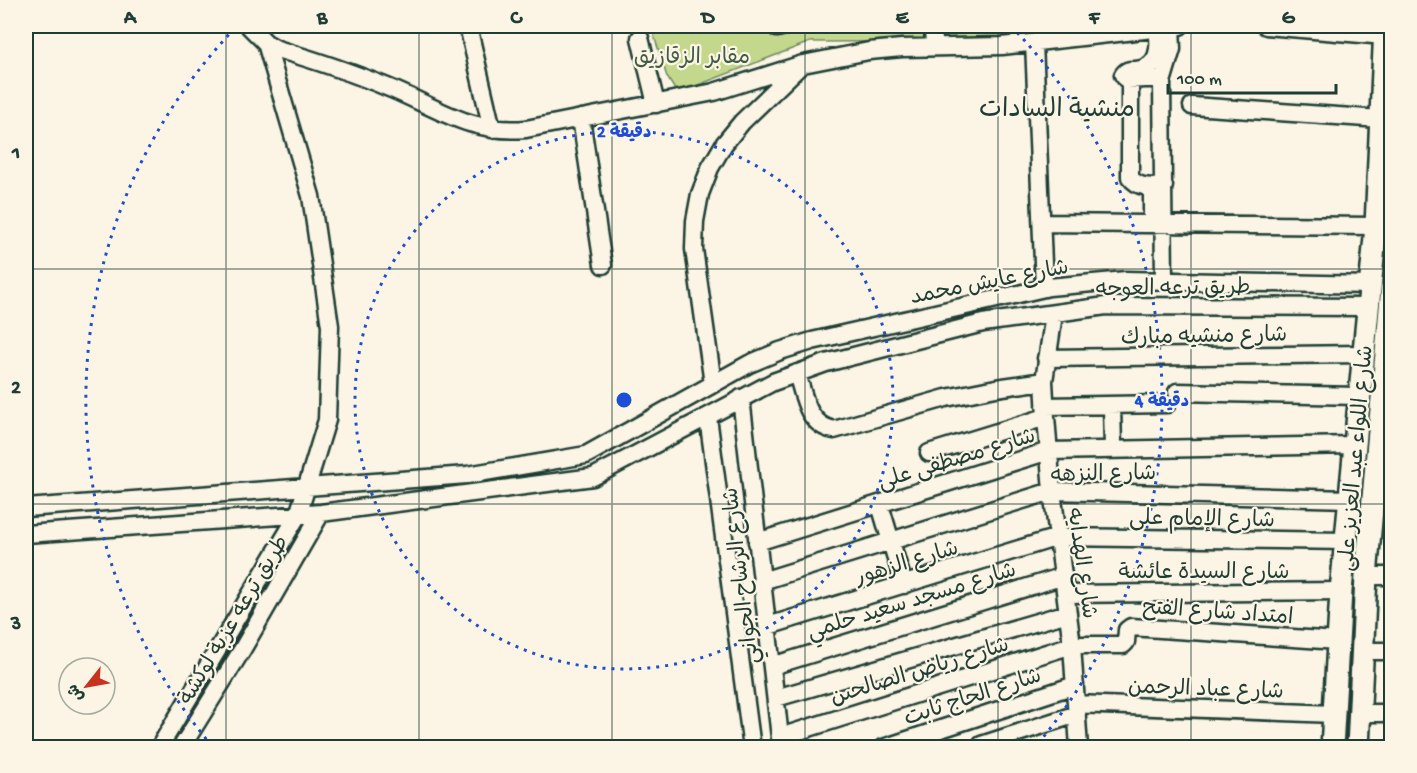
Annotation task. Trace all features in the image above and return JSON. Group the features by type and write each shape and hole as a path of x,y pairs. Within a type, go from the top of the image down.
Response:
{"main road":[{"name":"شارع اللواء عبد العزيز على","path":"1332,747 1341,591 1376,226 1385,31"},
{"name":"شارع اللواء عبد العزيز على","path":"1358,747 1366,576 1382,497 1380,414 1387,382 1391,296"},
{"path":"1359,404 1380,414"},
{"path":"1355,443 1365,447 1382,438"}],"street":[{"path":"249,26 266,43 277,49 354,74 466,123 492,129 526,129 714,92 803,64 868,51 1002,46 1169,27"},
{"path":"468,26 492,129"},
{"path":"932,26 935,47"},
{"path":"1266,26 1385,31"},
{"path":"1164,281 1158,224 1158,187 1163,78 1172,49 1169,27"},
{"path":"1163,78 1130,80 1124,77 1126,71 1148,67 1157,58 1158,39 1169,27"},
{"path":"640,38 656,104"},
{"path":"1034,42 1044,288"},
{"name":"طريق ترعه عزبة لوكشة","path":"159,747 298,515 327,420 330,326 311,196 266,43"},
{"path":"708,388 694,249 695,221 700,194 710,168 724,144 761,102 803,64"},
{"path":"1130,80 1129,173 1135,183 1143,187 1158,187"},
{"path":"1192,106 1381,119"},
{"path":"581,118 603,265"},
{"path":"1042,223 1376,226"},
{"name":"شارع عايش محمد","path":"26,508 467,474 586,455 749,364 780,351 812,341 1044,288 1126,280 1370,285"},
{"name":"طريق ترعه العوجه","path":"26,534 321,513 593,477 741,399 797,373 826,363 983,324 1106,306 1368,307"},
{"name":"شارع الهدايه","path":"1054,314 1044,381 1052,491 1072,645 1079,747"},
{"name":"شارع منشيه مبارك","path":"1046,358 1363,354"},
{"path":"797,373 812,417 818,424 834,430 946,398 1044,381"},
{"path":"929,453 1046,411 1172,398 1359,404"},
{"name":"شارع الرشاح الجواني","path":"741,399 780,742"},
{"path":"1112,405 1113,449"},
{"name":"شارع الرشاح الجواني","path":"708,417 753,747"},
{"name":"شارع مصطفى على","path":"757,542 1049,451 1355,443"},
{"name":"شارع النزهه","path":"762,581 1052,491 1350,499"},
{"path":"880,505 904,585"},
{"name":"طريق ترعه عزبة لوكشة","path":"181,747 242,650 321,513"},
{"name":"شارع الإمام على","path":"1058,537 1346,541"},
{"name":"شارع الزهور","path":"768,626 1058,537"},
{"name":"شارع مسجد سعيد حلمي","path":"772,666 1064,576"},
{"path":"1366,576 1392,576"},
{"name":"شارع السيدة عائشة","path":"1066,594 1341,591"},
{"path":"776,698 1068,613"},
{"name":"امتداد شارع الفتح","path":"1072,645 1124,645 1127,630 1131,627 1338,641"},
{"name":"شارع رياض الصالحىن","path":"780,742 1072,645"},
{"path":"1362,651 1392,651"},
{"name":"شارع الحاج ثابت","path":"883,747 1075,685"},
{"name":"شارع عباد الرحمن","path":"981,745 1077,709 1334,714"},
{"path":"1359,713 1392,713"}],"green space":[{"name":"مقابر الزقازيق","path":"651,26 1043,26 1044,41 810,42 677,93 667,77"}],"district":[{"name":"منشية السادات","path":"1057,107"}]}
